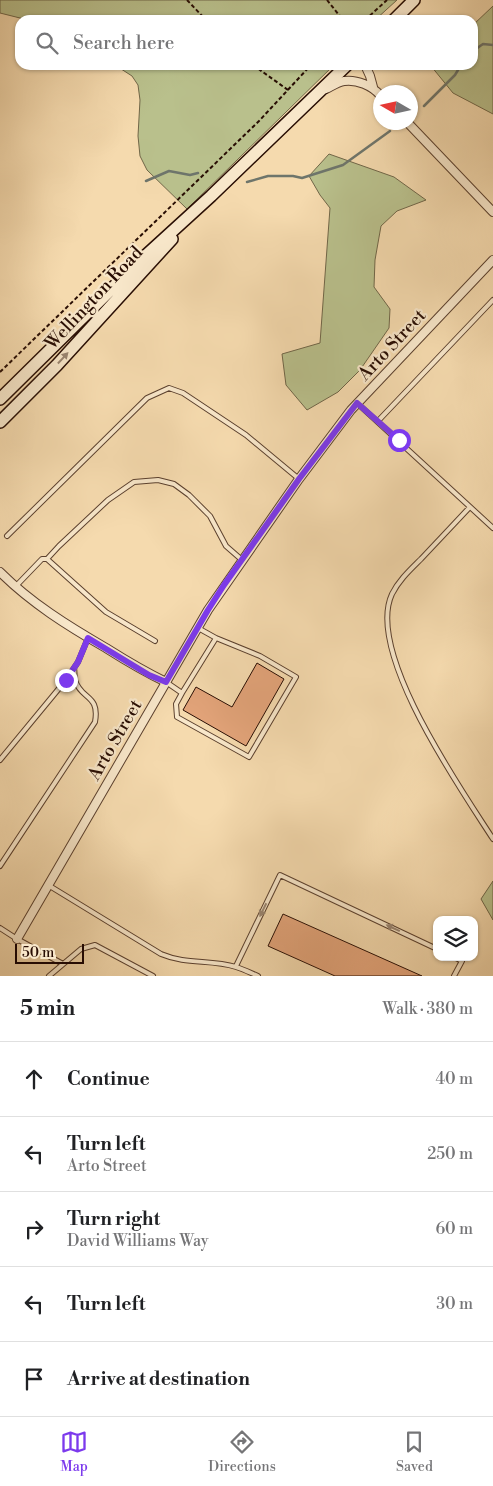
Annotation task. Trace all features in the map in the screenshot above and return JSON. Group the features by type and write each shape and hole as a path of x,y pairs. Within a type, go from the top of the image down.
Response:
{"main road":[{"path":"399,15 414,0"},
{"name":"Wellington Road","path":"0,399 152,248 211,196 343,70"},
{"name":"Wellington Road","path":"0,422 63,358 211,196"}],"street":[{"path":"367,70 373,87"},
{"path":"320,92 339,82 346,81 373,87"},
{"path":"415,130 493,212"},
{"name":"Arto Street","path":"17,939 212,604 242,560 299,479 357,403 493,260"},
{"path":"0,572 62,622 149,675 166,682"}],"lane":[{"path":"378,421 493,300"},
{"path":"7,536 148,398 169,388 183,393 246,435 299,479"},
{"path":"357,403 493,528"},
{"path":"48,559 59,546 108,500 134,482 158,480 174,484 189,495 210,516 226,546 242,560"},
{"path":"470,507 397,584 388,605 388,632 405,688 433,744 493,839"},
{"path":"16,586 42,559 48,559 106,612 155,641"},
{"path":"198,628 216,638 260,656 296,677 249,758 176,717 176,704 216,638"},
{"path":"0,760 66,680 74,668 88,638"},
{"path":"0,866 95,722 97,712 94,703 75,681 74,668"},
{"path":"166,682 182,693"},
{"path":"236,966 280,875 433,947"},
{"path":"48,886 170,958 236,966 258,976"},
{"path":"0,928 63,964"},
{"path":"49,976 81,949 95,945 153,976"},
{"path":"454,976 462,961"}],"path":[{"path":"187,0 201,15"},
{"path":"191,4 193,0"},
{"path":"327,0 339,15"},
{"path":"370,15 386,0"},
{"path":"260,70 288,90"},
{"path":"0,372 259,121 306,70"}],"green space":[{"path":"0,0 397,0 380,15 15,15 15,17 0,13"},
{"path":"493,6 493,114 453,93 434,70 478,70 478,20"},
{"path":"123,70 329,70 187,209 147,170 140,156 138,136 140,100 138,85 132,76"},
{"path":"329,154 394,177 426,200 397,211 381,226 375,260 374,287 390,309 389,328 360,370 338,392 307,410 286,385 282,354 320,343 330,208 309,176"},
{"path":"493,881 493,920 481,899"}],"building":[{"path":"257,663 284,679 246,746 183,710 196,687 232,707"},
{"path":"283,914 422,976 335,976 268,946"}],"waterway":[{"path":"478,48 483,44 493,45"},
{"path":"424,106 458,70"},
{"path":"247,182 268,176 302,178 343,165 390,131"},
{"path":"146,181 169,171 190,175 198,173"}],"route":[{"path":"66,680 78,662 88,638 149,675 166,682 224,585 299,479 357,403 399,440"}]}
